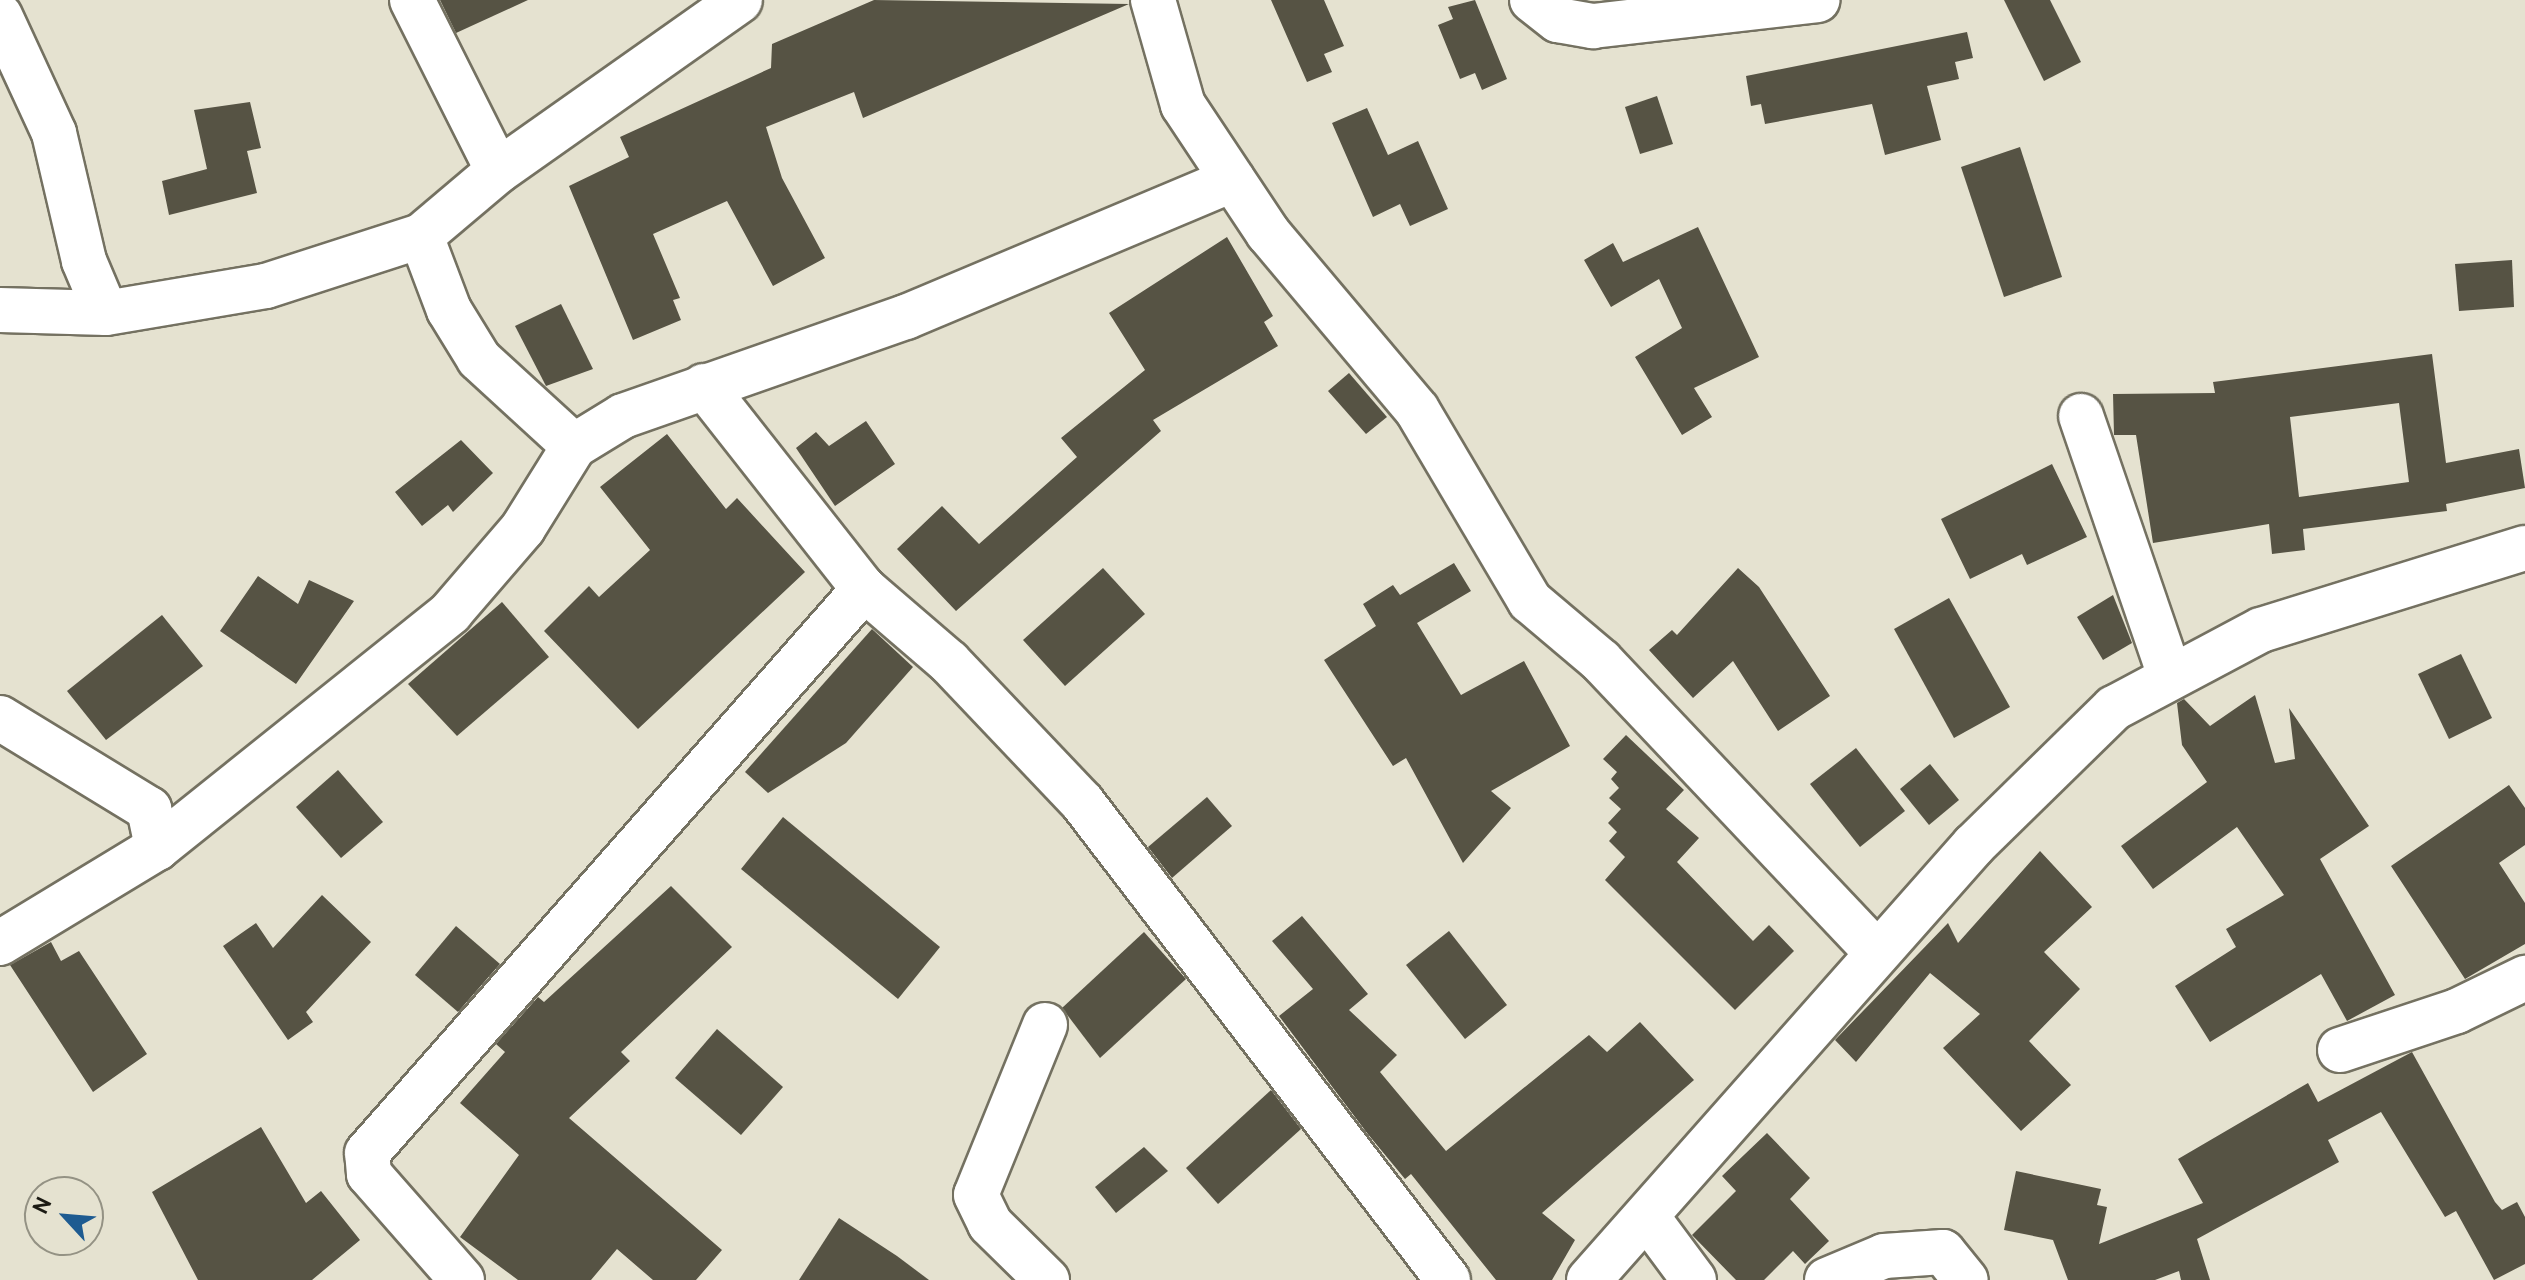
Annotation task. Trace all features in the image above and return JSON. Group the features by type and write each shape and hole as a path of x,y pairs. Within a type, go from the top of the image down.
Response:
{"street":[{"path":"412,0 498,171"},
{"path":"0,310 106,313 266,286 421,236 498,171 740,0"},
{"path":"1153,0 1183,105 1232,180 1417,410 1530,601 1601,661 1876,952"},
{"path":"1532,0 1558,20 1593,26 1817,0"},
{"path":"0,16 54,133 84,261 106,313"},
{"path":"0,943 157,848 450,613 523,528 574,446 623,416 906,317 1232,180"},
{"path":"421,236 449,310 479,359 574,446"},
{"path":"704,386 864,589 949,662 1082,802 1448,1280"},
{"path":"2081,416 2170,676"},
{"path":"1589,1280 1648,1218 1876,952 2114,708 2261,630 2525,548"},
{"path":"462,1280 369,1174 367,1153 864,589"},
{"path":"0,718 149,809 157,848"},
{"path":"2340,1050 2457,1011 2525,978"},
{"path":"1045,1025 976,1195 990,1224 1047,1280"},
{"path":"1648,1218 1694,1280"},
{"path":"1827,1280 1884,1256 1943,1252 1966,1280"}],"building":[{"path":"440,0 528,0 456,33"},
{"path":"874,0 1129,4 863,118 854,92 766,127 782,178 825,258 773,286 727,201 653,234 680,298 673,300 681,320 633,340 569,186 629,157 620,137 771,68 772,44"},
{"path":"1271,0 1324,0 1344,46 1324,54 1332,72 1307,82"},
{"path":"1475,0 1507,79 1482,90 1475,73 1460,79 1438,25 1453,19 1448,7"},
{"path":"2004,0 2050,0 2081,62 2044,81"},
{"path":"1967,32 1973,58 1955,62 1959,79 1927,86 1941,140 1885,155 1872,104 1765,124 1761,104 1751,106 1746,76"},
{"path":"1657,96 1673,144 1640,154 1625,107"},
{"path":"250,102 261,148 247,151 257,193 169,215 162,181 207,169 194,110"},
{"path":"1367,108 1388,155 1418,141 1448,209 1410,226 1400,204 1373,217 1332,123"},
{"path":"2020,147 2062,277 2004,297 1961,167"},
{"path":"1698,227 1759,357 1694,388 1712,417 1682,435 1635,357 1682,328 1659,279 1611,307 1584,260 1613,243 1623,262"},
{"path":"1227,237 1273,316 1264,322 1278,346 1153,420 1161,431 956,611 897,549 942,506 979,544 1077,457 1061,438 1145,370 1109,313"},
{"path":"2512,260 2514,307 2459,311 2455,264"},
{"path":"561,304 593,369 546,386 515,326"},
{"path":"2432,354 2446,463 2519,449 2525,488 2446,504 2447,511 2303,529 2305,550 2272,554 2269,524 2153,543 2136,435 2114,435 2113,394 2215,393 2213,382","holes":["2399,403 2409,482 2299,497 2290,417"]},
{"path":"1349,373 1387,417 1366,434 1328,391"},
{"path":"866,421 895,464 835,506 796,448 816,432 829,446"},
{"path":"667,434 726,509 737,498 805,572 638,729 544,631 589,586 599,597 650,550 600,487"},
{"path":"461,440 493,473 453,512 448,505 422,526 395,492"},
{"path":"2052,464 2087,537 2027,565 2022,554 1970,579 1941,519"},
{"path":"1454,563 1471,591 1417,623 1461,695 1524,661 1570,746 1491,791 1511,808 1463,863 1406,758 1393,766 1324,660 1376,626 1363,604 1393,585 1400,595"},
{"path":"1103,568 1145,614 1065,686 1023,640"},
{"path":"1738,568 1759,587 1830,696 1778,731 1733,661 1693,698 1649,650 1672,630 1677,635"},
{"path":"258,576 298,604 309,580 354,601 296,684 220,631"},
{"path":"2113,595 2132,643 2103,660 2077,617"},
{"path":"1949,598 2010,707 1954,738 1894,629"},
{"path":"502,602 549,657 457,736 408,684"},
{"path":"162,615 203,666 106,740 67,691"},
{"path":"872,629 913,667 846,743 768,793 745,772"},
{"path":"2461,654 2492,718 2449,739 2418,674"},
{"path":"2255,695 2275,763 2295,759 2289,708 2369,826 2320,859 2395,995 2347,1021 2321,974 2210,1042 2175,986 2236,947 2226,929 2284,895 2237,827 2153,889 2121,846 2207,782 2182,745 2177,703 2184,699 2210,726"},
{"path":"1626,735 1684,790 1666,809 1699,838 1677,862 1753,941 1769,925 1794,951 1735,1010 1605,880 1625,857 1609,841 1617,832 1608,823 1621,809 1609,798 1619,788 1611,779 1617,772 1603,759"},
{"path":"1856,748 1905,811 1860,847 1810,784"},
{"path":"1930,764 1959,800 1929,825 1900,789"},
{"path":"338,770 383,822 341,858 296,807"},
{"path":"2509,785 2525,808 2525,845 2499,863 2525,903 2525,944 2465,979 2391,866"},
{"path":"1207,797 1232,826 1172,878 1148,847"},
{"path":"783,817 940,947 898,999 741,869"},
{"path":"2040,851 2092,907 2044,952 2080,989 2029,1041 2071,1085 2021,1131 1943,1048 1980,1014 1930,973 1856,1062 1835,1040 1948,923 1958,943"},
{"path":"671,886 732,947 621,1052 630,1061 569,1118 722,1250 696,1280 653,1280 617,1249 591,1280 518,1280 460,1237 519,1155 460,1103 505,1052 496,1044 538,997 544,1002"},
{"path":"322,895 371,942 306,1012 313,1022 288,1040 223,946 256,923 273,948"},
{"path":"1302,916 1368,994 1349,1010 1397,1055 1380,1072 1446,1151 1589,1035 1607,1052 1640,1022 1694,1080 1542,1213 1575,1240 1552,1280 1496,1280 1411,1174 1405,1179 1367,1133 1279,1016 1313,989 1272,941"},
{"path":"456,926 500,964 458,1012 415,975"},
{"path":"1449,931 1507,1005 1465,1039 1406,965"},
{"path":"1144,932 1186,979 1100,1058 1062,1008"},
{"path":"51,942 61,961 79,951 147,1054 93,1092 10,965"},
{"path":"717,1029 783,1087 741,1135 675,1078"},
{"path":"2412,1052 2495,1202 2502,1210 2517,1202 2525,1217 2525,1264 2494,1280 2456,1211 2445,1217 2381,1112 2328,1140 2339,1162 2197,1239 2210,1280 2181,1280 2179,1271 2155,1280 2068,1280 2053,1240 2004,1230 2016,1171 2101,1189 2097,1205 2107,1207 2099,1244 2203,1203 2178,1159 2308,1083 2318,1102"},
{"path":"1271,1090 1301,1129 1218,1204 1186,1168"},
{"path":"261,1127 306,1203 321,1191 360,1240 312,1280 198,1280 152,1192"},
{"path":"1767,1133 1810,1178 1790,1199 1829,1241 1805,1264 1793,1251 1764,1280 1736,1280 1692,1235 1736,1191 1722,1176"},
{"path":"1144,1147 1168,1171 1116,1213 1095,1187"},
{"path":"839,1218 897,1256 929,1280 799,1280"}]}
